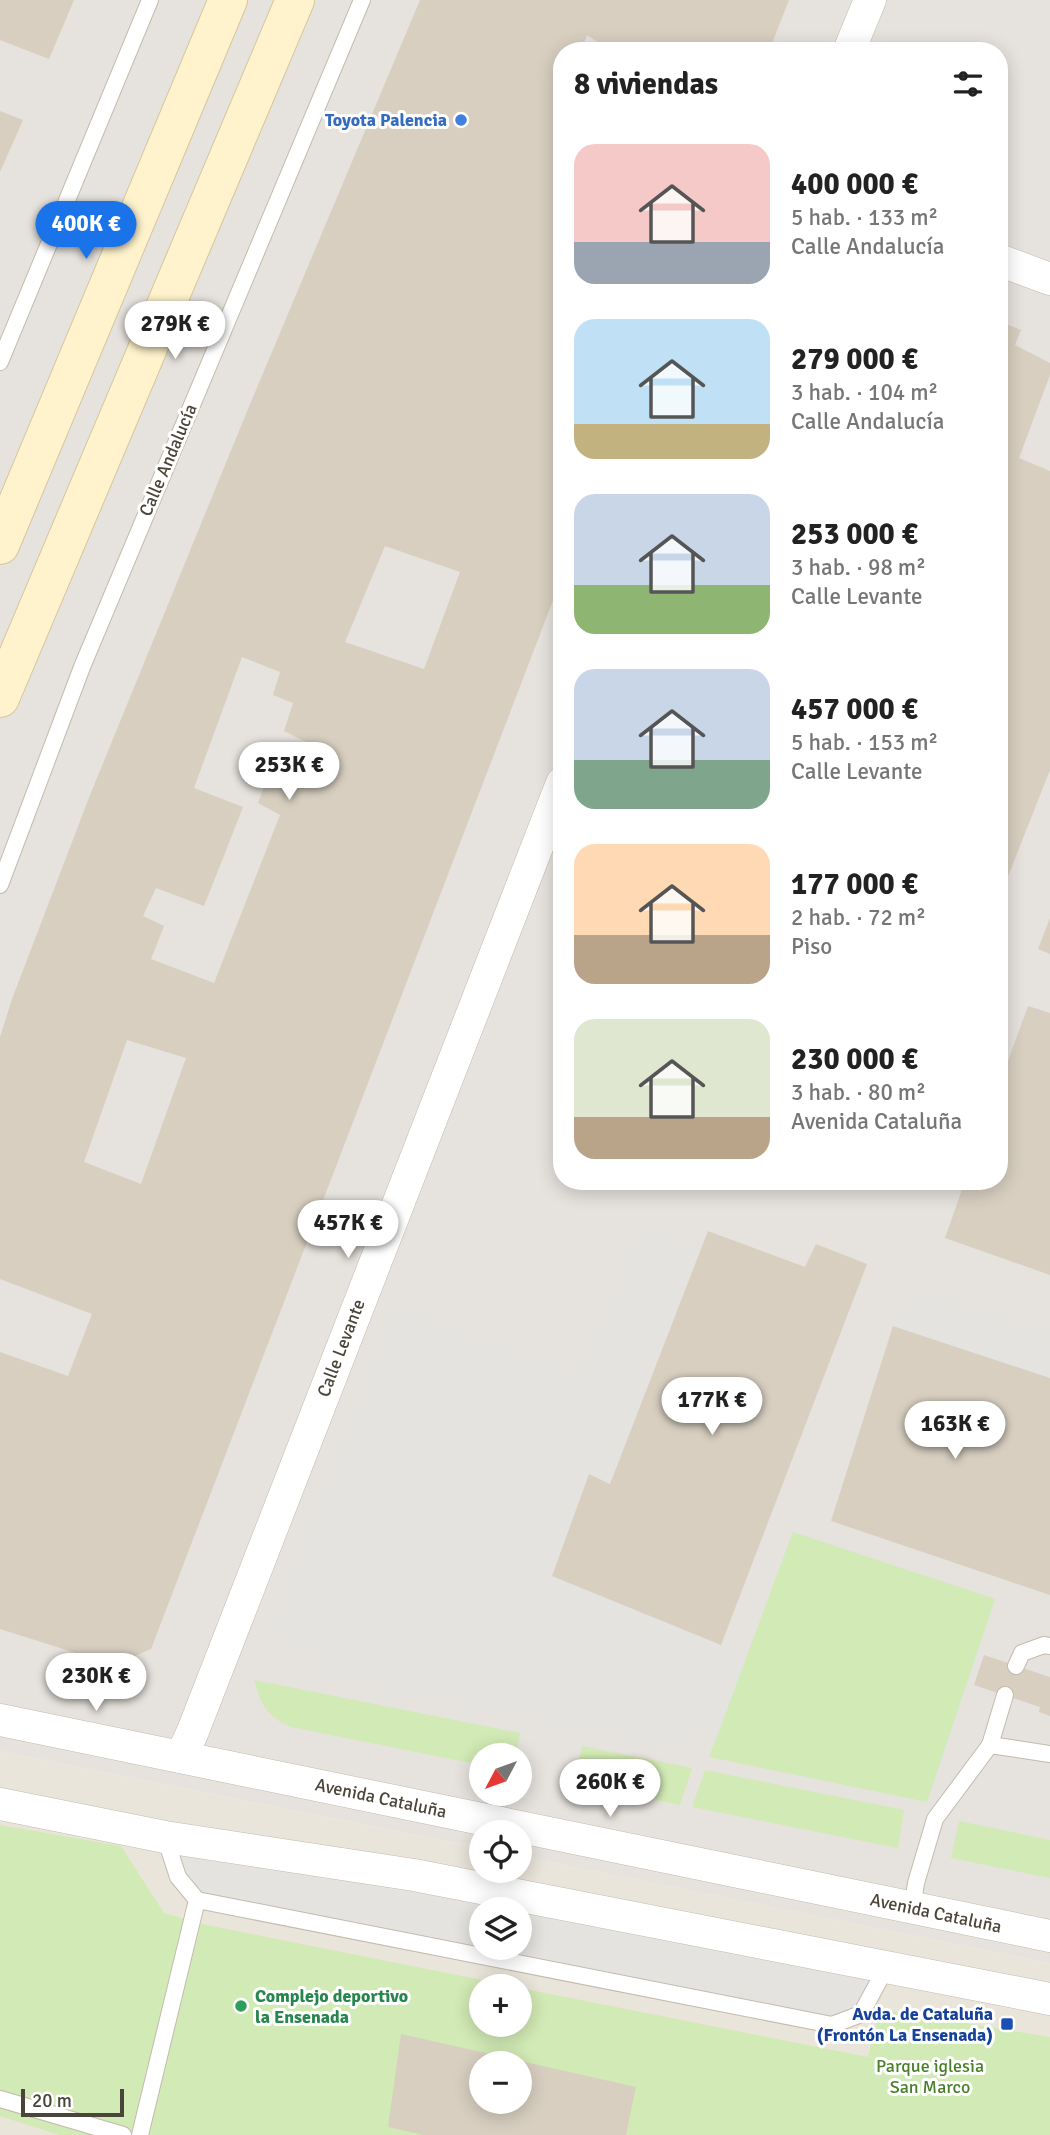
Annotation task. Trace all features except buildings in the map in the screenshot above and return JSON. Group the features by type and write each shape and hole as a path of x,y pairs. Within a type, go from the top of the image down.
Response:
{"main road":[{"path":"0,545 228,0"},
{"path":"0,698 295,0"}],"street":[{"path":"853,42 870,0"},
{"path":"1008,263 1050,279"},
{"name":"Calle Levante","path":"181,1757 553,806"},
{"name":"Avenida Cataluña","path":"0,1720 1050,1936"},
{"path":"0,1804 165,1837 414,1875 887,1966 1008,1993 1050,1999"}],"lane":[{"path":"0,362 150,0"},
{"name":"Calle Andalucía","path":"0,886 82,667 362,0"},
{"path":"1016,1666 1023,1653 1044,1644 1050,1646"},
{"path":"912,1908 916,1882 935,1819 990,1745 1005,1695"},
{"path":"990,1745 1050,1754"},
{"path":"165,1837 178,1877 197,1900 832,2025 861,2014 887,1966"},
{"path":"140,2135 197,1900"},
{"path":"0,2099 123,2135"}],"shaded area":[{"path":"0,0 1050,0 1050,1963 532,1858 532,1820 469,1820 469,1846 0,1751"},
{"path":"637,1224 700,1249 610,1484 589,1474 552,1576 747,1655 718,1734 691,1725 685,1752 317,1679 321,1653 267,1636 393,1304 579,1372"},
{"path":"908,1284 1050,1333 1050,1378 893,1326"},
{"path":"0,1751 469,1846 469,1883 532,1883 532,1858 1050,1963 1050,2135 0,2135"},
{"path":"165,1837 501,1897 469,1897 469,1954 197,1900"},
{"path":"532,1903 887,1966 861,2014 832,2025 502,1960 532,1960"}],"green space":[{"path":"793,1532 995,1599 927,1802 709,1757"},
{"path":"254,1680 520,1733 518,1743 469,1743 469,1763 291,1727 270,1714"},
{"path":"582,1746 692,1768 680,1805 574,1783"},
{"path":"705,1770 904,1810 898,1848 692,1807"},
{"path":"959,1821 1050,1840 1050,1878 951,1858"},
{"name":"Complejo deportivo la Ensenada","path":"0,1825 121,1846 164,1913 207,1925 469,1977 469,2037 532,2037 532,1990 868,2057 876,2021 892,2011 1050,2037 1050,2135 59,2135 0,2116"}],"place":[{"name":"Toyota Palencia","path":"461,120"},
{"name":"Complejo deportivo la Ensenada","path":"241,2006"},
{"name":"Avda. de Cataluña (Frontón La Ensenada)","path":"1007,2024"}],"park label":[{"name":"Parque iglesia San Marco","path":"930,2076"}]}
